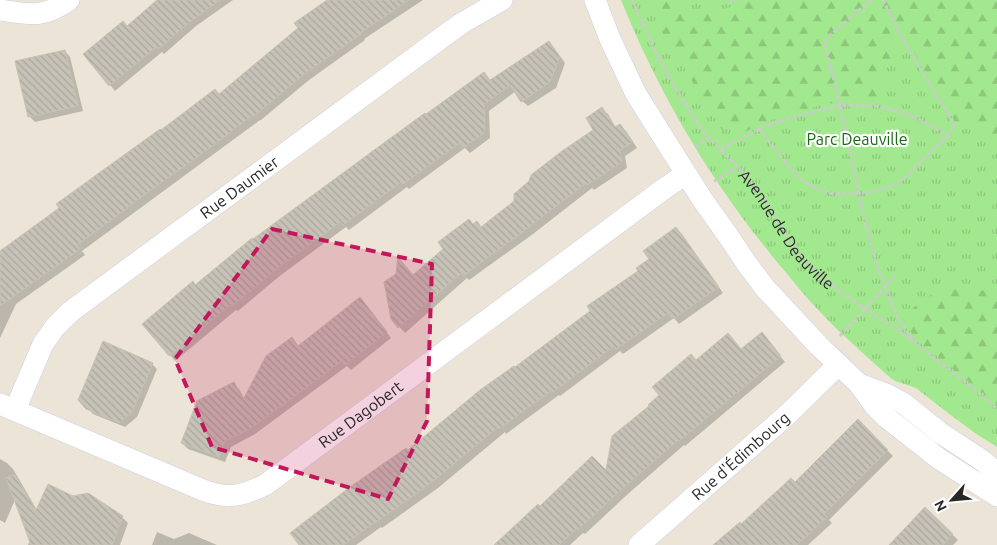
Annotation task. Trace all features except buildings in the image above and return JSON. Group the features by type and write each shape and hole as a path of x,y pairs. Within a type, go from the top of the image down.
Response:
{"street":[{"path":"0,10 32,14 41,13 51,11 68,0"},
{"name":"Rue Daumier","path":"7,407 43,344 70,312 448,33 502,0"},
{"path":"594,0 631,84 686,174 756,276 797,324 859,384 874,405 938,458 997,496"},
{"name":"Rue Dagobert","path":"7,407 218,495 240,495 252,491 265,485 686,174"},
{"name":"Rue d'Édimbourg","path":"639,545 788,414 838,365"},
{"path":"859,384 886,394 903,403 939,432 983,461 997,473"}],"path":[{"name":"Avenue de Deauville","path":"632,0 660,59 695,120 759,192 796,251 823,278 865,310 898,330 997,409"},
{"path":"728,0 738,0"},
{"path":"871,0 828,37 826,45 827,56 840,104 872,245 885,287 898,319 919,347"},
{"path":"759,129 794,172 808,184 821,191 835,194 872,192 899,182 948,137 955,126 902,38 883,0"},
{"path":"721,149 759,129 840,104 877,106 905,113 929,124 948,137"},
{"path":"691,150 710,138"},
{"path":"712,182 738,167"},
{"path":"840,336 898,274"}],"highlighted area":[{"path":"272,229 432,264 427,421 388,499 212,447 175,359"}],"green space":[{"name":"Parc Deauville","path":"621,0 997,0 997,447 975,433 916,388 895,381 887,375 833,325 797,286 738,211 693,144 654,74"},
{"path":"662,0 687,0 693,18 755,0 997,0 997,146 968,119 959,128 904,35 898,38 880,84 878,102 851,100 821,105 762,123 741,134 736,128 722,130 663,32"},
{"path":"938,290 997,291 997,404 918,341 907,328 902,316"}]}
